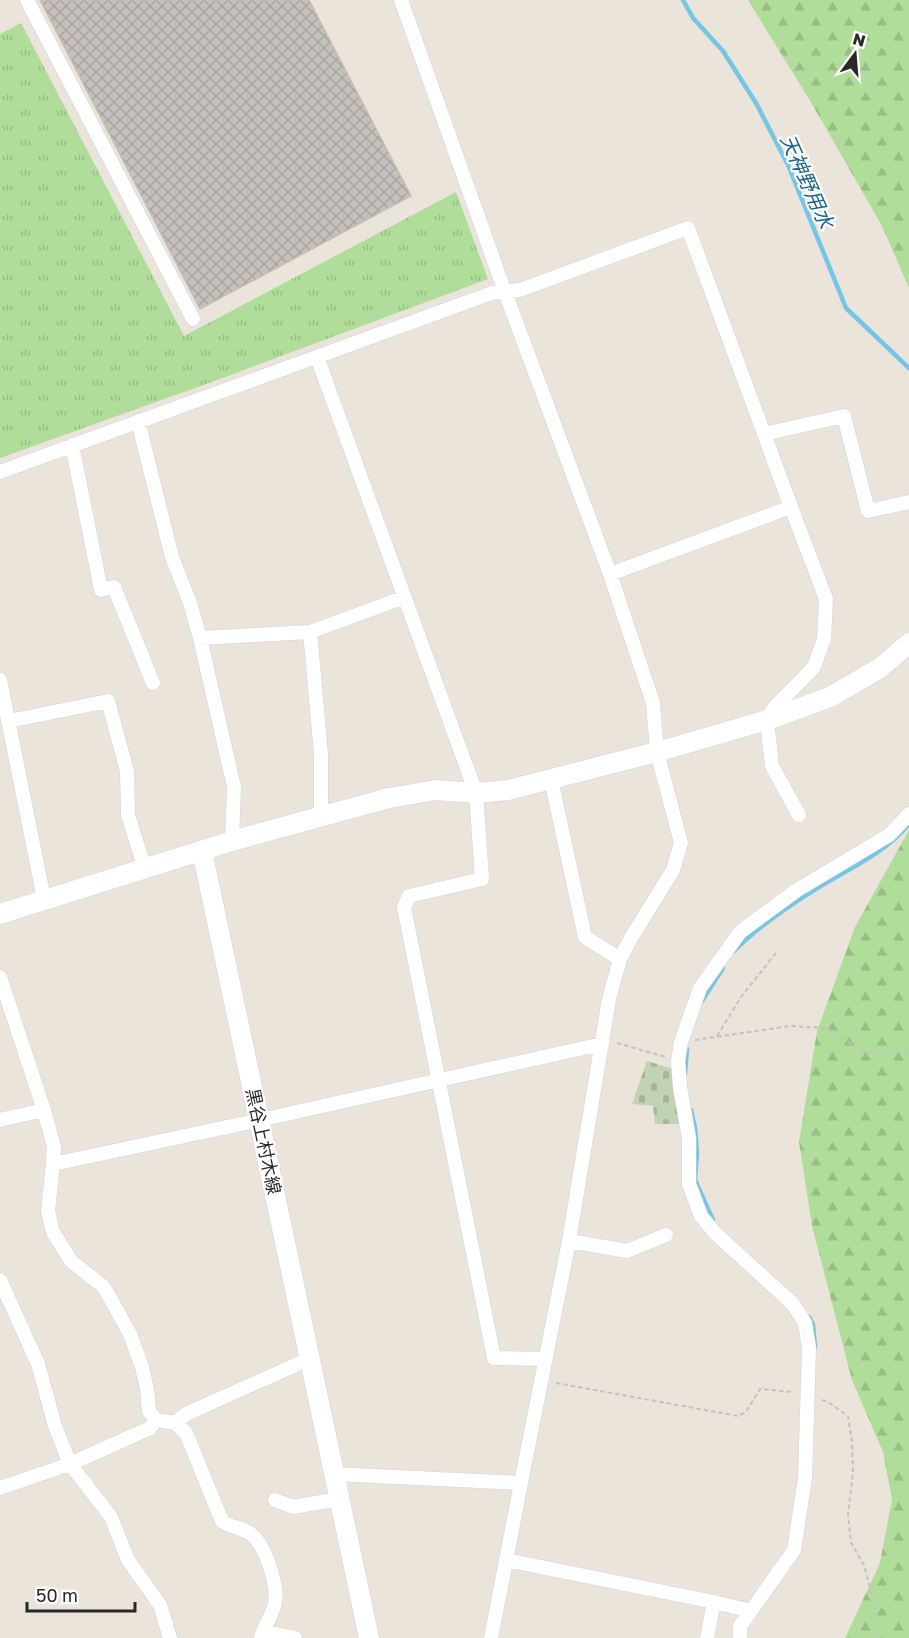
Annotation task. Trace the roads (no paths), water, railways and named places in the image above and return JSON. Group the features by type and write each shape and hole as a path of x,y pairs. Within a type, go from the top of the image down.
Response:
{"main road":[{"path":"0,914 232,841 389,798 436,790 476,793 508,790 657,752 767,720 830,697 880,668 909,643"},
{"name":"黒谷上村木線","path":"201,851 369,1638"}],"street":[{"path":"27,0 193,319"},
{"path":"401,0 610,573 653,704 657,752 681,843 673,870 620,959 609,999 569,1241 490,1638"},
{"path":"0,472 492,293 520,290 688,228 826,599 824,639 814,667 774,708 767,720 772,766 799,815"},
{"path":"317,357 476,793 482,879 409,896 404,907 494,1358 545,1359"},
{"path":"764,434 844,416 868,511 909,502"},
{"path":"138,421 172,557 201,638 234,787 232,841"},
{"path":"72,445 101,590 114,586 153,683"},
{"path":"610,573 791,507"},
{"path":"201,638 310,632 405,597"},
{"path":"310,632 321,754 321,816"},
{"path":"0,680 44,899"},
{"path":"9,721 108,701 127,771 128,815 145,869"},
{"path":"551,779 585,937 620,959"},
{"path":"740,1638 740,1626 794,1550 805,1478 809,1348 805,1323 793,1304 715,1233 701,1216 689,1184 689,1138 678,1061 681,1042 700,988 740,932 797,890 889,835 909,814"},
{"path":"0,977 44,1110 54,1148 48,1211 53,1232 70,1261 104,1287 130,1334 142,1367 149,1411 156,1420 175,1423 186,1433 216,1512 228,1526 251,1534 269,1563 275,1602 262,1635 295,1638"},
{"path":"53,1164 602,1044"},
{"path":"0,1120 44,1110"},
{"path":"569,1241 627,1251 666,1235"},
{"path":"0,1280 38,1364 70,1464 111,1517 128,1560 160,1605 170,1638"},
{"path":"175,1423 186,1414 309,1359"},
{"path":"0,1472 3,1487 70,1464 150,1428 156,1420"},
{"path":"334,1474 521,1483"},
{"path":"275,1500 293,1507 339,1499"},
{"path":"506,1560 751,1611"},
{"path":"707,1638 714,1602"}],"waterway":[{"name":"天神野用水","path":"683,0 693,18 723,51 756,103 788,165 846,308 909,368"},
{"path":"734,951 785,909 878,852 909,824"},
{"path":"702,1001 723,968"},
{"path":"685,1073 687,1049"},
{"path":"691,1110 697,1153 695,1180 713,1220"},
{"path":"809,1317 813,1324 815,1347"}]}
